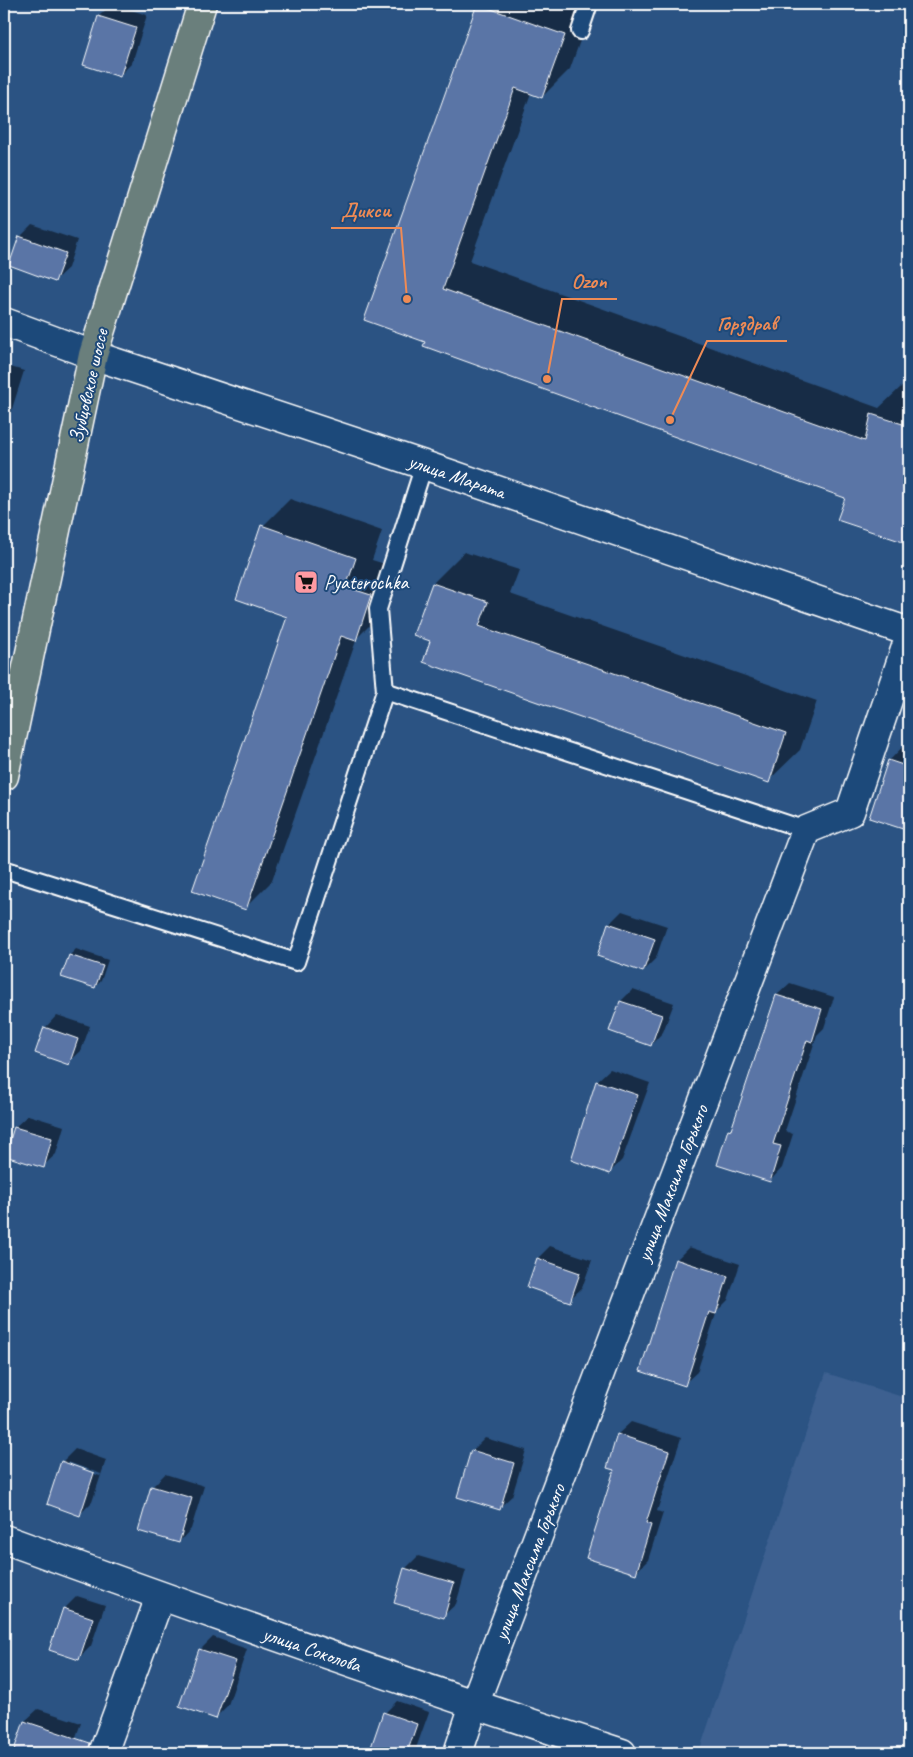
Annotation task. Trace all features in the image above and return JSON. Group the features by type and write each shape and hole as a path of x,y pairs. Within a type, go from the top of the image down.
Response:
{"main road":[{"name":"Зубцовское шоссе","path":"4,776 93,355 202,4"}],"street":[{"name":"улица Марата","path":"4,322 93,355 424,465 909,632"},
{"path":"806,830 850,812 909,638"},
{"name":"улица Максима Горького","path":"458,1753 474,1705 806,830"},
{"name":"улица Соколова","path":"4,1539 160,1596 474,1705 622,1753"},
{"path":"103,1753 160,1596"}],"lane":[{"path":"580,31 589,4"},
{"path":"4,869 296,962 385,691 378,609 424,465"},
{"path":"385,691 806,830"}],"shaded area":[{"path":"826,1373 909,1399 909,1753 699,1752"}],"building":[{"path":"477,4 565,35 542,98 515,88 443,289 865,441 871,414 909,426 909,544 837,520 845,498 423,346 425,342 364,320"},
{"path":"98,16 136,28 120,77 83,65"},
{"path":"19,236 66,253 55,282 9,265"},
{"path":"261,525 356,558 346,587 371,595 356,641 341,636 246,910 192,891 287,617 236,599"},
{"path":"432,583 488,602 479,626 786,733 769,783 423,662 430,641 413,635"},
{"path":"888,760 909,767 909,831 869,818"},
{"path":"608,923 655,939 643,972 597,956"},
{"path":"69,955 103,966 95,988 61,977"},
{"path":"776,995 822,1009 812,1042 807,1040 773,1144 781,1146 770,1182 717,1165 728,1129 731,1130"},
{"path":"620,1001 662,1015 651,1046 609,1031"},
{"path":"44,1027 78,1039 69,1065 35,1053"},
{"path":"596,1081 638,1095 610,1174 571,1160"},
{"path":"14,1127 52,1138 44,1168 5,1156"},
{"path":"537,1258 580,1273 570,1302 527,1287"},
{"path":"675,1259 728,1276 716,1314 709,1312 685,1386 640,1371"},
{"path":"617,1434 669,1451 646,1523 651,1525 636,1574 586,1558 614,1470 607,1468"},
{"path":"471,1450 514,1463 500,1510 457,1497"},
{"path":"61,1461 94,1473 80,1516 47,1504"},
{"path":"151,1486 192,1498 179,1543 138,1531"},
{"path":"404,1568 454,1583 444,1618 394,1603"},
{"path":"63,1608 93,1618 79,1660 49,1650"},
{"path":"199,1649 236,1661 216,1719 179,1706"},
{"path":"383,1712 417,1724 407,1753 369,1753"},
{"path":"24,1721 90,1743 88,1753 13,1753"}],"place":[{"name":"Дикси","path":"407,299"},
{"name":"Ozon","path":"547,379"},
{"name":"Горздрав","path":"670,420"},
{"name":"Pyaterochka","path":"306,582"}]}
